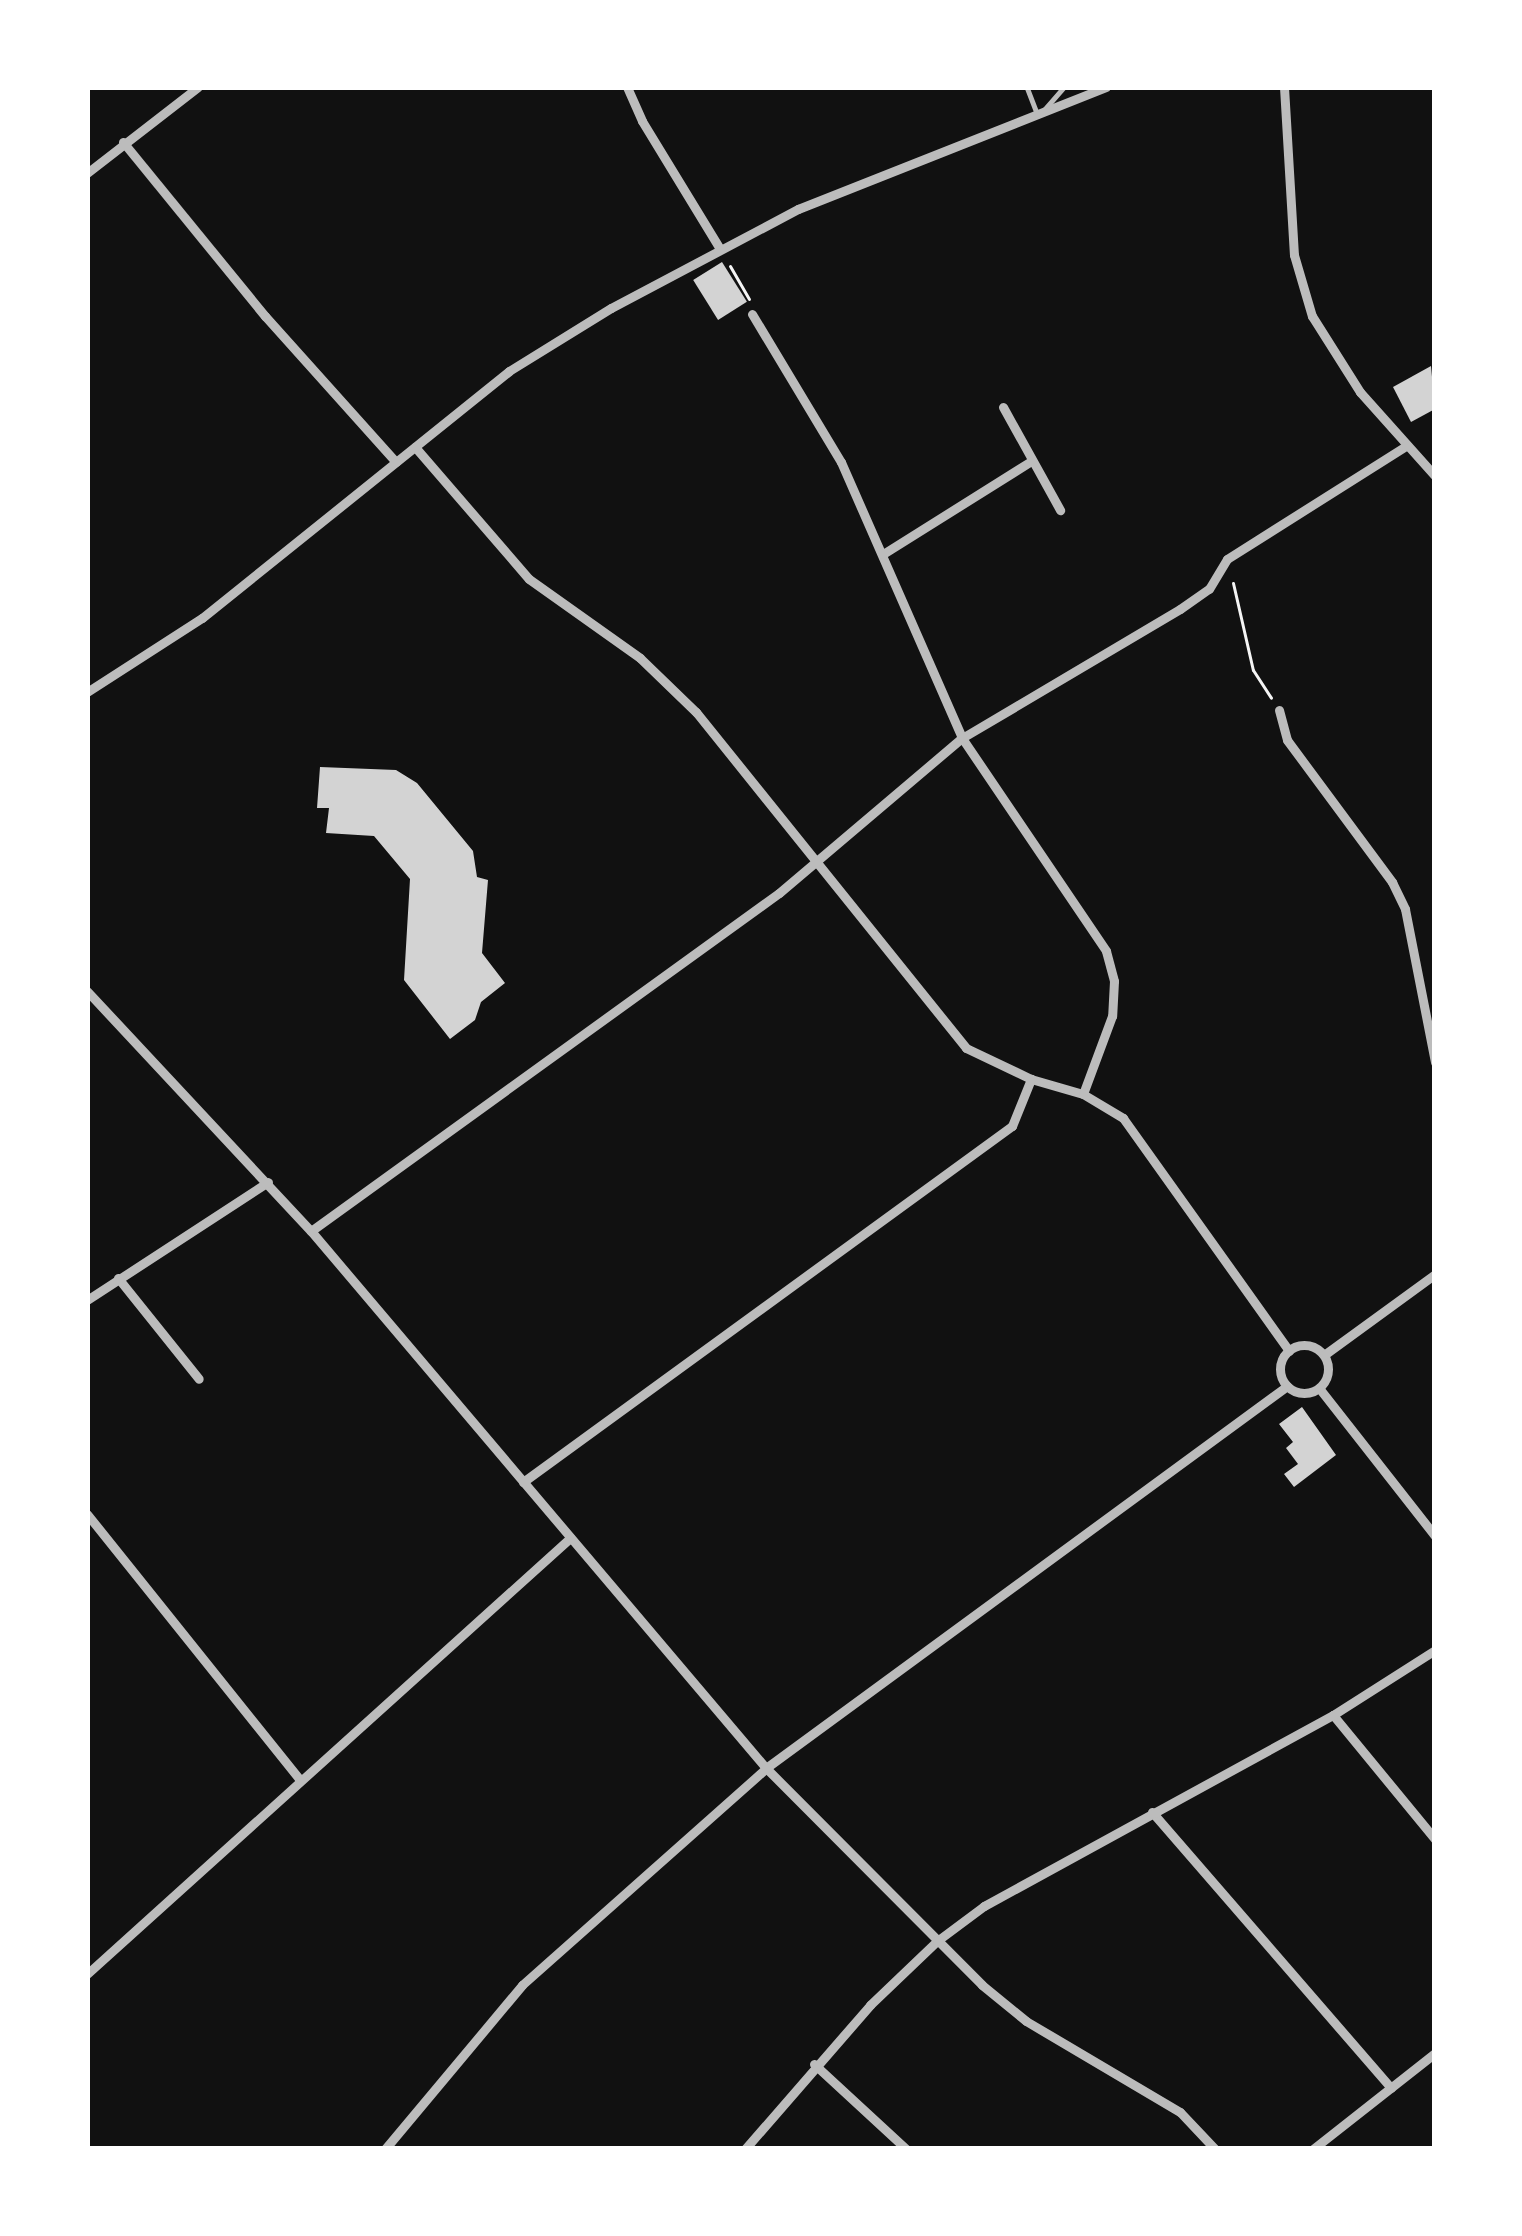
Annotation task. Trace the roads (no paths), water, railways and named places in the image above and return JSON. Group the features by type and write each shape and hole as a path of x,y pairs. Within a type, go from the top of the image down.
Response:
{"street":[{"path":"88,169 198,87"},
{"path":"627,87 642,121 721,249"},
{"path":"87,692 202,618 509,371 798,209 1106,87"},
{"path":"1284,87 1291,229 1302,287 1330,349 1435,476"},
{"path":"123,142 396,462"},
{"path":"752,314 841,462 962,738 1106,951 1114,981 1112,1016 1083,1094"},
{"path":"1003,407 1060,510"},
{"path":"311,1231 818,863 962,738 1194,599 1209,589 1226,559 1407,445"},
{"path":"415,447 529,579 640,658 696,712 966,1048 1031,1079 1083,1094 1123,1118 1289,1351"},
{"path":"883,554 1030,461"},
{"path":"1279,710 1287,740 1392,882 1405,909 1435,1062"},
{"path":"87,991 311,1231 766,1768 937,1941 1026,2020 1180,2112 1214,2149"},
{"path":"523,1482 1012,1126 1031,1079"},
{"path":"87,1300 268,1182"},
{"path":"1324,1355 1435,1274"},
{"path":"118,1278 199,1379"},
{"path":"1304,1346 1324,1355 1328,1369 1319,1388 1306,1393 1287,1386 1281,1364 1289,1351 1304,1346"},
{"path":"385,2149 522,1985 766,1768 1287,1386"},
{"path":"1319,1388 1435,1536"},
{"path":"87,1514 300,1780"},
{"path":"87,1974 570,1538"},
{"path":"746,2149 814,2063 937,1941 984,1906 1333,1714 1435,1650"},
{"path":"1333,1714 1435,1840"},
{"path":"1152,1812 1391,2088"},
{"path":"1313,2149 1433,2059"},
{"path":"814,2063 906,2149"}],"lane":[{"path":"1027,87 1039,116 1064,87"}]}
